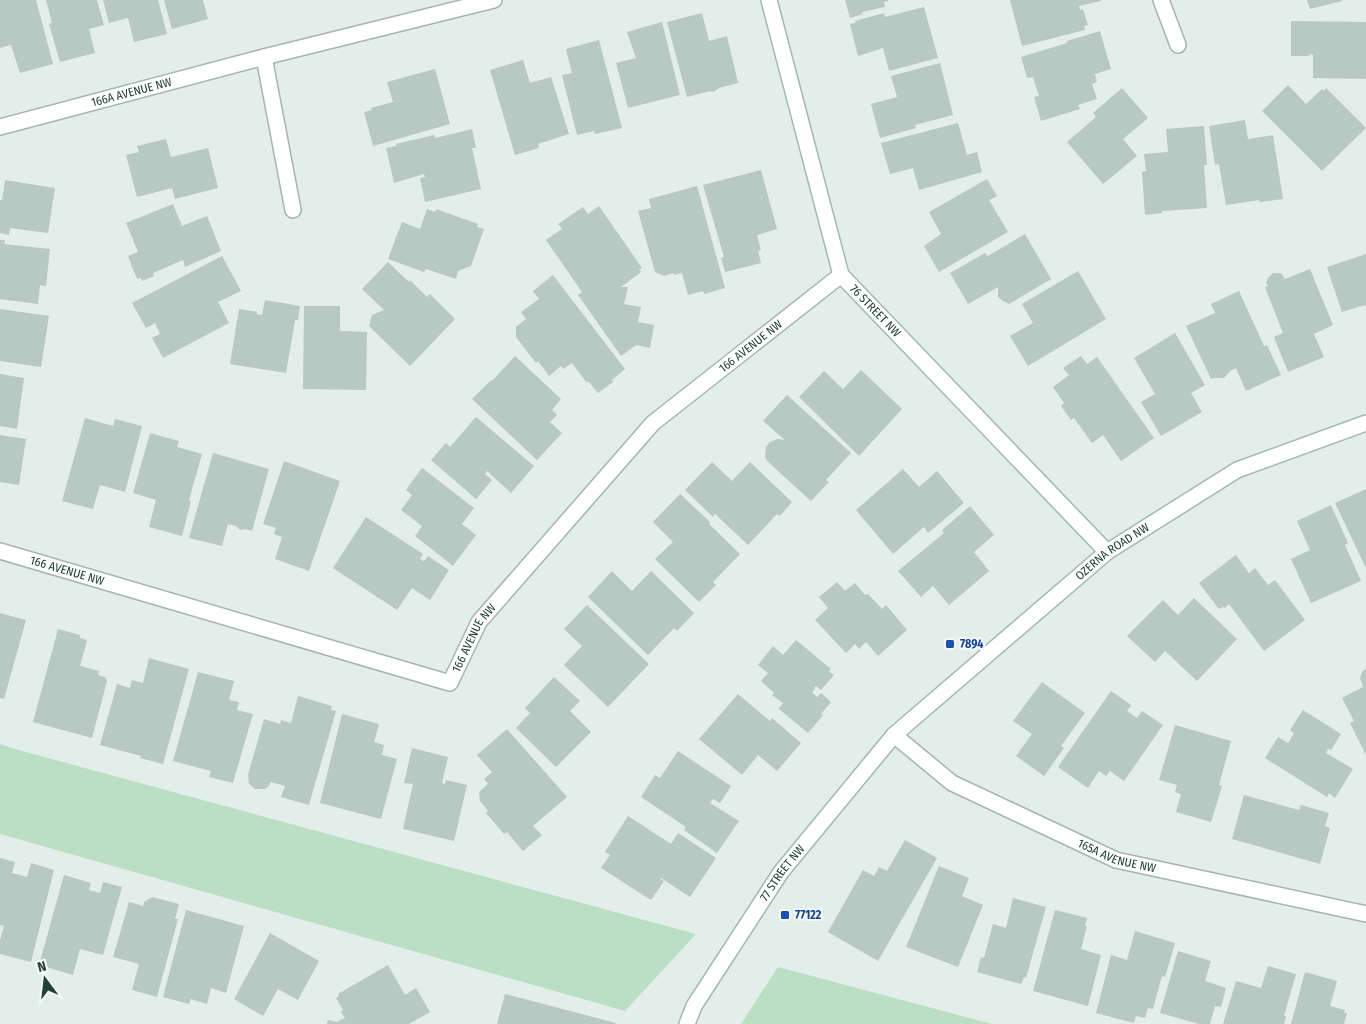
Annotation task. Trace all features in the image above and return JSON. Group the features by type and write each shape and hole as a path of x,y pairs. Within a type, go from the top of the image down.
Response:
{"street":[{"name":"166A AVENUE NW","path":"0,127 264,57 494,0"},
{"name":"76 STREET NW","path":"769,0 841,275 1107,552"},
{"path":"1161,0 1178,45"},
{"path":"264,57 293,210"},
{"name":"166 AVENUE NW","path":"0,551 450,683 479,622 653,423 841,275"},
{"name":"OZERNA ROAD NW","path":"894,735 1107,552 1237,470 1366,423"},
{"name":"165A AVENUE NW","path":"894,735 952,783 1116,860 1366,914"},
{"name":"77 STREET NW","path":"687,1024 694,1006 781,872 894,735"}],"green space":[{"path":"0,744 696,934 625,1011 0,834"},
{"path":"778,967 992,1024 741,1024"}],"building":[{"path":"0,0 36,0 53,64 20,73 11,45 0,48"},
{"path":"46,0 97,0 104,25 89,29 95,53 60,62 49,24 52,23"},
{"path":"103,0 158,0 167,34 134,42 128,18 109,23"},
{"path":"164,0 203,0 208,19 172,29"},
{"path":"845,0 888,1 884,2 885,7 862,12 863,14 850,18"},
{"path":"1010,0 1101,1 1079,6 1080,10 1083,9 1088,25 1084,26 1085,30 1022,46"},
{"path":"1307,0 1342,0 1342,1 1310,9"},
{"path":"924,7 938,58 889,71 883,48 858,56 850,24 884,13 885,17"},
{"path":"702,13 709,41 727,36 738,83 719,88 714,92 710,91 687,97 667,22"},
{"path":"1291,21 1366,22 1366,79 1313,78 1313,55 1291,56"},
{"path":"662,22 680,95 628,108 616,63 636,58 627,32"},
{"path":"1100,31 1111,69 1095,74 1097,82 1092,84 1097,99 1078,105 1080,109 1041,121 1034,97 1039,96 1033,77 1027,78 1021,57"},
{"path":"599,40 622,128 595,134 594,131 577,135 562,75 572,73 566,49"},
{"path":"523,60 530,83 551,77 569,134 538,144 539,148 515,155 490,70"},
{"path":"940,63 953,115 915,125 916,128 880,138 871,104 897,97 891,76"},
{"path":"435,69 450,124 373,146 364,112 393,102 387,82"},
{"path":"1288,85 1306,104 1322,89 1324,91 1326,88 1366,128 1322,171 1262,111"},
{"path":"1122,88 1148,118 1123,139 1137,156 1103,184 1067,142 1096,117 1093,113"},
{"path":"1245,120 1248,139 1273,135 1283,199 1260,202 1259,200 1226,205 1219,164 1215,165 1209,126"},
{"path":"958,123 967,155 977,152 982,172 919,190 913,168 890,174 881,143"},
{"path":"1204,126 1207,165 1204,165 1207,208 1162,211 1162,213 1145,215 1142,172 1146,171 1144,154 1168,152 1166,129"},
{"path":"472,129 476,148 472,148 481,189 425,202 420,178 425,177 424,174 394,183 386,148 434,135 435,138"},
{"path":"166,139 171,157 208,148 218,188 175,199 172,188 137,197 126,155 139,152 137,146"},
{"path":"761,170 777,229 757,235 761,250 758,251 761,263 725,272 721,258 724,257 703,185"},
{"path":"987,179 997,196 989,200 1008,232 939,272 924,246 941,234 929,212"},
{"path":"5,180 55,188 48,233 10,228 9,235 0,233 0,200 2,200"},
{"path":"697,186 725,288 704,294 703,291 688,295 682,273 664,276 655,272 638,211 651,208 649,199"},
{"path":"173,204 182,226 207,216 221,251 185,267 183,260 153,273 154,276 142,281 141,278 137,279 128,256 138,252 126,223"},
{"path":"599,206 642,268 639,270 641,272 621,287 628,287 624,304 641,307 638,322 654,325 650,348 636,345 621,356 578,295 582,292 546,240 562,229 558,224 583,207 588,214"},
{"path":"427,209 435,212 436,209 478,224 477,227 484,229 471,266 458,271 456,279 426,269 424,272 388,259 402,222 420,229"},
{"path":"1025,234 1051,279 1009,304 998,297 998,287 968,304 950,273 985,253 988,256"},
{"path":"0,240 5,240 4,244 50,249 46,286 40,285 38,304 0,299"},
{"path":"1366,254 1366,308 1365,305 1342,312 1327,267"},
{"path":"222,256 241,291 218,302 229,323 163,358 152,338 160,334 155,323 146,328 132,303"},
{"path":"388,262 427,297 430,294 455,319 410,366 369,326 372,315 384,310 362,289"},
{"path":"1310,269 1333,325 1314,334 1324,357 1288,372 1274,337 1283,333 1265,287 1268,286 1266,283 1273,273 1281,273 1285,279"},
{"path":"1078,271 1106,319 1028,366 1010,336 1033,323 1022,304"},
{"path":"553,275 625,369 612,380 613,382 598,393 588,381 587,383 572,363 563,369 561,366 549,376 538,361 536,363 516,337 516,327 526,319 521,312 539,299 533,291"},
{"path":"1239,291 1264,346 1267,345 1281,375 1246,391 1236,368 1230,371 1224,378 1211,379 1186,326 1215,313 1211,304"},
{"path":"265,300 300,306 298,320 295,320 286,373 230,364 239,309 257,312 256,314 262,315"},
{"path":"304,306 340,306 340,331 367,332 366,390 303,389"},
{"path":"0,309 49,316 41,367 0,361"},
{"path":"1175,333 1205,385 1191,393 1202,412 1161,436 1141,402 1155,394 1134,358"},
{"path":"515,356 561,399 552,410 557,415 550,422 562,433 537,460 472,399"},
{"path":"1081,356 1087,364 1097,357 1154,438 1121,461 1103,435 1092,443 1074,418 1071,420 1061,406 1064,403 1053,387 1069,375 1063,368"},
{"path":"861,370 902,409 859,456 799,397 824,371 843,389"},
{"path":"0,374 24,378 17,429 0,426"},
{"path":"787,395 851,453 826,480 829,482 811,501 767,461 765,456 766,447 770,442 777,439 785,440 763,421"},
{"path":"476,417 534,466 511,493 487,471 485,474 492,480 476,499 431,460 446,443 450,447"},
{"path":"85,418 113,426 115,419 142,426 125,492 100,485 93,509 62,501"},
{"path":"150,433 179,441 177,447 202,454 189,500 191,501 182,536 149,527 156,500 133,493"},
{"path":"0,435 26,439 19,485 0,482"},
{"path":"213,453 269,469 252,531 240,530 236,526 228,524 222,546 189,538"},
{"path":"284,461 340,481 309,571 275,559 282,537 274,534 276,528 263,524"},
{"path":"712,462 732,481 750,462 792,502 780,516 777,514 748,545 715,514 713,517 685,490"},
{"path":"422,468 474,508 462,524 476,535 453,566 415,536 422,526 401,510 412,495 406,490"},
{"path":"903,469 919,487 937,471 964,503 928,533 924,527 893,554 856,510"},
{"path":"1366,489 1366,568 1335,503"},
{"path":"680,494 740,554 713,582 716,585 699,602 655,559 673,542 653,522"},
{"path":"1331,505 1348,543 1345,545 1361,581 1311,603 1291,559 1310,550 1297,521"},
{"path":"970,506 994,535 974,552 989,571 949,605 933,586 921,597 898,571 944,533 942,530"},
{"path":"366,517 423,554 420,559 424,561 428,556 449,570 430,600 412,588 397,610 333,568"},
{"path":"1236,555 1249,573 1255,568 1268,585 1275,580 1305,620 1264,651 1229,604 1225,608 1219,609 1199,583"},
{"path":"612,571 632,591 651,571 694,613 677,631 674,628 648,655 588,597"},
{"path":"837,582 845,591 855,583 865,595 868,594 882,609 886,605 907,630 878,656 866,642 859,649 855,644 846,653 815,620 828,608 819,597"},
{"path":"1194,598 1237,639 1197,681 1165,651 1155,662 1127,636 1163,600 1178,615"},
{"path":"587,605 649,664 608,707 564,665 582,646 564,629"},
{"path":"0,613 26,620 4,699 0,698"},
{"path":"58,629 80,635 80,638 87,640 80,666 99,671 98,675 105,677 107,681 92,738 33,722"},
{"path":"796,640 831,669 829,671 834,675 821,690 816,686 812,692 817,697 821,693 831,702 808,733 779,709 783,703 772,695 774,693 761,681 768,673 758,665 773,646 783,655"},
{"path":"149,658 189,669 163,764 100,745 117,684 130,688 132,680 143,683"},
{"path":"1366,668 1366,755 1350,723 1354,721 1342,698 1363,687 1360,678"},
{"path":"198,672 234,681 229,700 239,702 237,710 253,714 233,783 209,777 211,771 173,761"},
{"path":"554,677 580,701 570,711 591,732 556,767 516,728 530,713 525,708"},
{"path":"1042,682 1085,713 1061,746 1064,748 1044,776 1016,756 1032,734 1013,721"},
{"path":"1111,691 1131,705 1127,711 1137,718 1142,711 1163,725 1124,781 1110,771 1106,776 1099,771 1088,788 1058,767"},
{"path":"738,694 770,721 772,718 801,743 777,771 758,755 742,775 699,739"},
{"path":"298,696 332,706 331,710 336,711 309,805 281,797 285,786 271,782 265,789 255,789 249,784 248,775 264,719 280,724 281,720 291,723"},
{"path":"1303,710 1341,734 1331,750 1328,749 1326,753 1353,769 1335,798 1329,793 1327,797 1265,758 1278,737 1288,743 1294,733 1290,730"},
{"path":"342,714 379,724 374,742 384,745 382,755 397,759 381,819 320,803"},
{"path":"1175,725 1231,741 1219,785 1222,786 1211,822 1176,812 1181,794 1175,792 1177,785 1159,780"},
{"path":"507,729 567,797 533,826 542,835 523,851 507,832 504,834 486,813 488,811 480,801 479,792 488,784 484,779 492,772 477,755"},
{"path":"412,748 448,757 442,783 445,784 446,780 467,785 454,841 403,829 413,784 404,783"},
{"path":"678,751 731,786 720,803 713,799 710,803 739,821 717,853 684,830 686,827 641,797 655,775 660,778"},
{"path":"1244,795 1299,810 1301,805 1329,813 1325,826 1330,828 1320,864 1232,839"},
{"path":"628,816 671,844 678,833 716,858 690,897 661,878 664,881 651,900 601,868 610,855 605,852"},
{"path":"905,840 937,858 878,961 828,932 863,870 874,876 879,867 887,871"},
{"path":"0,858 15,862 12,873 27,877 31,863 54,870 31,962 0,954 0,940 4,926 0,925"},
{"path":"939,866 969,878 962,896 983,905 958,967 906,947"},
{"path":"64,875 91,883 89,890 100,893 103,882 122,887 103,955 80,949 73,975 39,965"},
{"path":"152,897 179,904 175,919 178,919 157,997 132,990 139,964 113,957 129,902 143,906 144,902"},
{"path":"1013,898 1046,907 1026,978 1024,977 1021,984 977,972 981,957 984,958 993,924 1006,928"},
{"path":"186,910 244,926 226,993 211,988 207,1004 191,999 189,1004 163,997"},
{"path":"1055,910 1087,918 1085,926 1087,926 1081,949 1101,955 1088,1006 1033,991"},
{"path":"1135,931 1175,943 1165,977 1162,976 1153,1009 1148,1008 1145,1018 1136,1016 1134,1023 1096,1013 1111,955 1127,960"},
{"path":"270,933 319,961 298,1000 278,989 263,1016 234,999"},
{"path":"1178,951 1211,961 1205,981 1226,988 1221,1007 1215,1006 1210,1024 1199,1024 1160,1013"},
{"path":"388,965 405,995 416,988 430,1012 409,1024 327,1024 328,1020 337,1022 345,1018 336,998 339,996 338,994"},
{"path":"1268,966 1296,974 1284,1016 1286,1016 1284,1024 1223,1024 1236,981 1261,988"},
{"path":"1305,972 1337,981 1330,1006 1345,1010 1344,1013 1347,1013 1344,1024 1291,1024"},
{"path":"505,994 616,1023 497,1024"}],"place":[{"name":"7894","path":"950,644"},
{"name":"77122","path":"785,915"}]}
